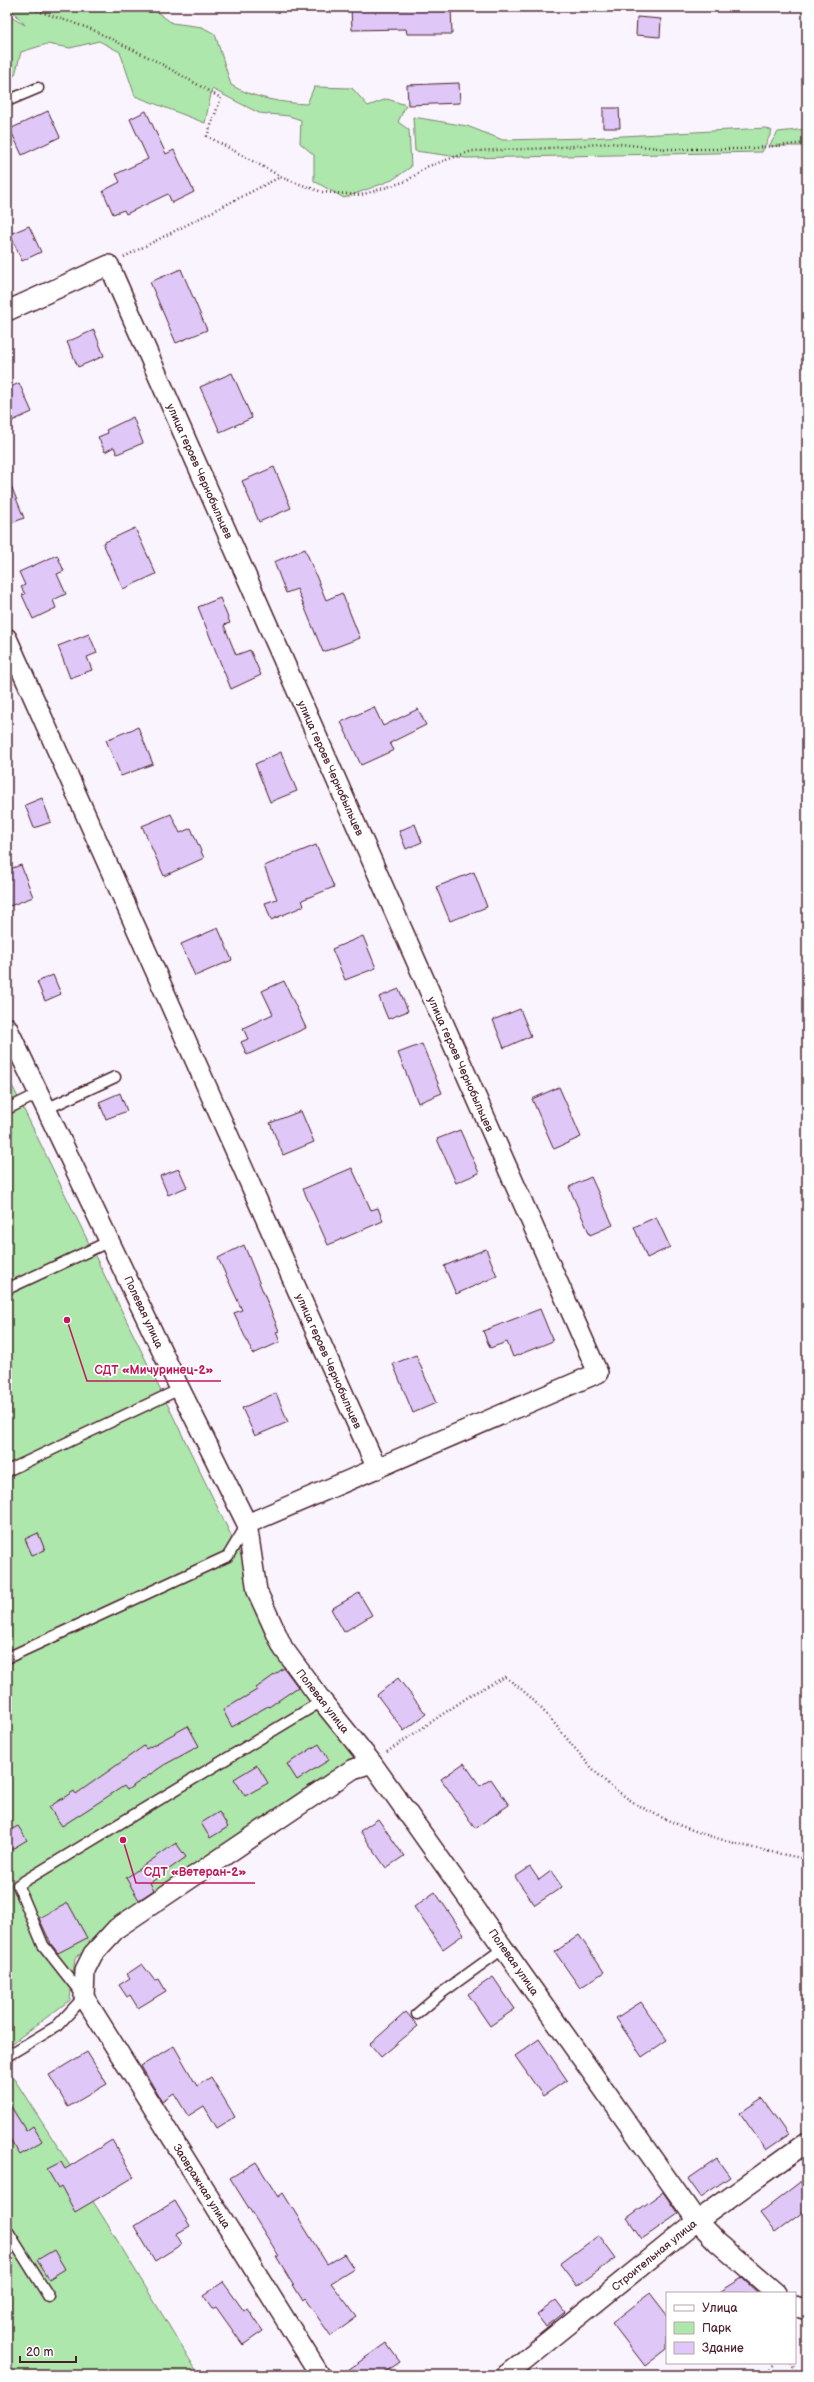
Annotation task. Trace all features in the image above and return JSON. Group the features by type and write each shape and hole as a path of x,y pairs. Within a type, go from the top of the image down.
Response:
{"street":[{"path":"7,311 109,265"},
{"name":"улица героев Чернобыльцев","path":"7,638 377,1469 598,1374 109,265"},
{"name":"Полевая улица","path":"7,1027 180,1389 247,1524 257,1591 283,1648 322,1701 372,1762 697,2221 717,2242 775,2292"},
{"path":"247,1524 377,1469"},
{"path":"84,1997 85,1970 93,1954 117,1928 353,1769 372,1762"},
{"name":"Заовражная улица","path":"84,1997 320,2375"},
{"name":"Строительная улица","path":"506,2375 697,2221 807,2142"},
{"path":"796,2306 807,2310"}],"lane":[{"path":"7,101 38,88"},
{"path":"7,1109 42,1102 115,1077"},
{"path":"7,1289 110,1241"},
{"path":"7,1470 180,1389"},
{"path":"7,1658 228,1556 247,1524"},
{"path":"7,2056 57,2026 84,1997 43,1946 18,1885 322,1701"},
{"path":"417,2014 443,1992 504,1948"},
{"path":"7,2230 49,2297"}],"path":[{"path":"26,7 91,29 158,62 221,98 207,136 280,177 322,192 361,195 407,181 426,167 472,151 610,143 668,150 742,149 807,143"},
{"path":"109,265 280,177"},
{"path":"372,1762 474,1693 505,1677 522,1688 604,1780 643,1808 713,1837 754,1849 807,1858"},
{"path":"765,2375 774,2364"},
{"path":"792,2364 798,2375"}],"green space":[{"path":"9,7 150,7 172,23 202,27 215,34 231,85 240,90 278,101 307,104 314,87 352,88 368,106 387,99 406,105 398,122 409,130 411,167 392,180 344,198 314,181 314,155 300,143 301,120 289,116 259,113 212,89 205,123 135,96 120,52 99,41 70,48 47,44 21,52 15,75 7,79 7,15 25,25"},
{"path":"413,117 467,126 503,140 587,138 766,128 772,131 762,152 466,158 415,151"},
{"path":"807,129 807,146 769,146 778,132"},
{"path":"7,1075 246,1566 264,1632 354,1758 75,1958 70,2000 7,2047"},
{"path":"7,2068 103,2217 199,2375 7,2375"}],"building":[{"path":"351,7 451,7 452,34 407,34 406,29 352,30"},
{"path":"637,17 661,19 660,37 636,35"},
{"path":"459,83 460,103 408,105 407,85"},
{"path":"603,108 619,108 620,128 603,128"},
{"path":"48,111 60,137 22,155 10,129"},
{"path":"146,111 166,154 174,150 194,192 172,203 168,194 126,214 124,210 113,214 103,191 120,182 116,174 148,159 130,119"},
{"path":"29,226 41,252 22,261 10,234"},
{"path":"181,269 207,330 176,343 150,282"},
{"path":"94,330 104,356 78,367 67,342"},
{"path":"232,373 252,418 220,432 200,387"},
{"path":"19,383 32,412 12,421 7,409 7,389"},
{"path":"133,417 143,443 117,454 114,447 105,452 98,437 108,433 106,430"},
{"path":"274,467 291,508 259,522 242,481"},
{"path":"8,478 24,518 7,525 7,479"},
{"path":"135,528 156,574 123,589 103,543"},
{"path":"305,549 326,600 342,593 360,638 323,652 297,589 286,593 274,562"},
{"path":"57,555 64,571 57,574 66,594 53,600 56,608 33,619 22,595 25,594 21,587 25,585 19,572"},
{"path":"220,598 230,623 224,625 236,655 250,650 261,675 231,689 198,607"},
{"path":"89,634 97,653 87,657 92,670 70,678 58,646"},
{"path":"374,707 383,726 418,709 426,725 390,743 394,750 361,765 341,722"},
{"path":"138,727 153,764 121,776 106,740"},
{"path":"281,752 297,791 270,802 255,764"},
{"path":"42,798 51,822 34,828 25,805"},
{"path":"171,814 180,833 191,828 204,858 164,876 142,826"},
{"path":"415,824 422,842 406,849 399,831"},
{"path":"316,845 334,887 302,900 304,906 271,920 265,903 277,899 264,866"},
{"path":"21,865 33,897 7,907 7,870"},
{"path":"474,872 487,907 450,921 436,887"},
{"path":"218,928 232,960 195,976 181,944"},
{"path":"363,936 376,968 345,980 332,949"},
{"path":"53,975 61,994 45,1001 37,982"},
{"path":"284,981 306,1028 247,1055 241,1042 248,1039 243,1028 273,1014 262,991"},
{"path":"399,989 408,1011 388,1019 379,997"},
{"path":"520,1009 531,1036 504,1048 493,1020"},
{"path":"422,1044 442,1093 418,1103 398,1053"},
{"path":"559,1087 581,1137 554,1149 532,1099"},
{"path":"120,1093 127,1111 106,1119 99,1102"},
{"path":"301,1111 314,1142 283,1155 270,1123"},
{"path":"460,1130 479,1173 456,1183 437,1139"},
{"path":"352,1168 371,1210 378,1208 383,1221 328,1245 303,1189"},
{"path":"179,1169 187,1187 168,1195 160,1176"},
{"path":"591,1177 613,1225 590,1235 569,1187"},
{"path":"656,1217 670,1247 647,1258 634,1227"},
{"path":"244,1245 279,1331 276,1332 280,1342 253,1354 234,1313 242,1310 218,1258"},
{"path":"486,1249 497,1276 456,1294 444,1266"},
{"path":"540,1309 553,1341 513,1357 507,1342 490,1348 483,1331"},
{"path":"416,1355 436,1403 413,1413 393,1364"},
{"path":"276,1393 288,1422 255,1436 242,1408"},
{"path":"38,1533 45,1550 32,1555 25,1539"},
{"path":"359,1593 372,1615 344,1632 331,1609"},
{"path":"284,1668 298,1687 269,1707 268,1706 232,1727 223,1710 257,1690 256,1688"},
{"path":"398,1678 426,1714 404,1731 377,1695"},
{"path":"188,1726 199,1746 164,1765 127,1790 124,1786 62,1826 49,1807 74,1791 76,1794 144,1746 146,1749"},
{"path":"319,1744 329,1760 297,1780 287,1764"},
{"path":"464,1763 480,1786 491,1779 509,1805 475,1828 441,1779"},
{"path":"257,1765 268,1783 245,1796 234,1779"},
{"path":"219,1812 228,1827 210,1838 201,1823"},
{"path":"378,1819 404,1856 386,1868 360,1831"},
{"path":"18,1826 27,1840 7,1852 7,1832"},
{"path":"176,1843 186,1857 150,1883 154,1890 139,1900 126,1878"},
{"path":"530,1867 539,1880 551,1871 562,1887 535,1905 515,1877"},
{"path":"435,1892 464,1934 443,1949 414,1907"},
{"path":"68,1903 87,1938 58,1953 51,1944 39,1918"},
{"path":"579,1935 604,1972 580,1988 555,1952"},
{"path":"142,1964 155,1981 159,1979 166,1991 138,2008 130,1995 127,1997 119,1985 130,1978 127,1974"},
{"path":"493,1977 515,2009 490,2026 468,1994"},
{"path":"641,2002 667,2040 642,2057 616,2018"},
{"path":"406,2012 418,2026 381,2057 370,2044"},
{"path":"539,2039 567,2080 543,2096 515,2056"},
{"path":"174,2046 197,2086 211,2077 235,2117 217,2128 204,2106 188,2116 174,2093 162,2101 141,2066"},
{"path":"87,2052 107,2084 68,2107 49,2075"},
{"path":"762,2098 788,2135 766,2150 740,2113"},
{"path":"7,2100 26,2131 33,2126 42,2141 20,2155 7,2134"},
{"path":"112,2140 134,2177 75,2212 61,2186 58,2188 47,2169 61,2162 65,2169"},
{"path":"717,2159 730,2177 701,2197 688,2179"},
{"path":"256,2162 278,2197 283,2193 327,2264 344,2254 354,2269 331,2283 357,2317 331,2336 305,2299 303,2301 276,2257 279,2256 230,2178"},
{"path":"800,2182 807,2192 807,2209 775,2233 760,2213"},
{"path":"663,2192 678,2214 642,2239 627,2218"},
{"path":"175,2201 190,2226 176,2234 182,2244 155,2261 134,2226"},
{"path":"599,2235 616,2258 577,2286 560,2264"},
{"path":"54,2250 65,2269 49,2279 37,2260"},
{"path":"742,2278 757,2292 720,2292"},
{"path":"223,2282 244,2311 248,2309 263,2331 243,2345 216,2307 212,2309 203,2296"},
{"path":"650,2293 666,2314 666,2350 645,2366 612,2323"},
{"path":"556,2300 565,2312 546,2327 537,2315"},
{"path":"386,2343 400,2362 381,2375 341,2375"}],"place":[{"name":"СДТ «Мичуринец-2»","path":"67,1320"},
{"name":"СДТ «Ветеран-2»","path":"123,1840"}]}
